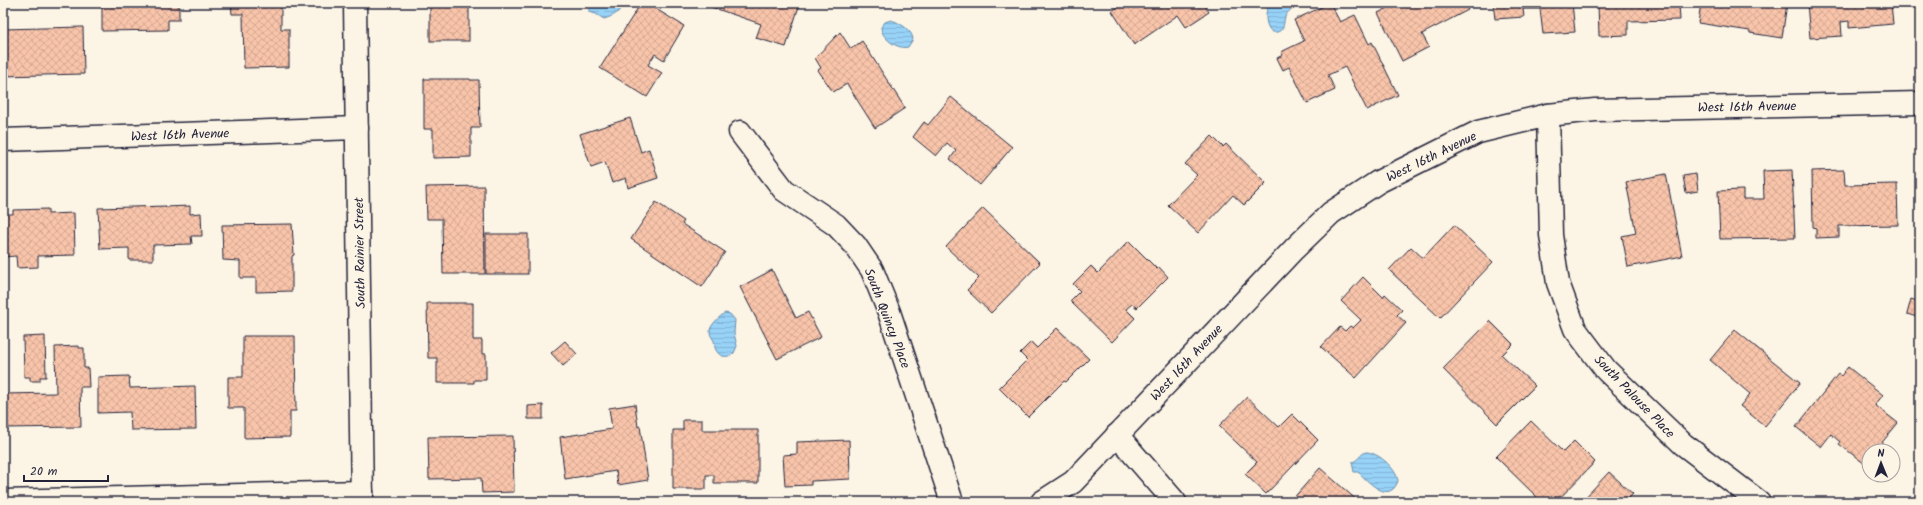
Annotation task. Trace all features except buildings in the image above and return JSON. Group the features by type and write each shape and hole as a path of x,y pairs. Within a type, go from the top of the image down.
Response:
{"street":[{"name":"South Rainier Street","path":"355,3 362,497"},
{"name":"West 16th Avenue","path":"1042,502 1073,482 1294,249 1331,213 1378,182 1478,132 1548,115 1595,110 1920,103"},
{"name":"South Palouse Place","path":"1548,115 1551,235 1558,283 1575,329 1606,370 1672,434 1759,502"},
{"name":"West 16th Avenue","path":"3,140 357,128"},
{"name":"South Quincy Place","path":"740,132 784,190 836,225 856,245 872,270 889,312 952,502"},
{"path":"1117,435 1175,502"},
{"path":"3,501 362,497"}],"water":[{"path":"589,3 622,3 618,12 604,19 589,12"},
{"path":"1269,3 1295,3 1285,17 1283,27 1278,32 1272,32 1266,22 1266,14"},
{"path":"891,20 908,30 912,36 913,39 908,47 900,47 895,45 884,35 881,27 885,22"},
{"path":"725,313 730,314 735,320 734,333 737,346 734,353 729,356 722,356 718,353 715,349 714,341 710,335 710,330 713,324"},
{"path":"1366,452 1381,458 1394,471 1398,481 1394,488 1390,491 1384,491 1373,486 1358,472 1354,472 1352,462"}]}
